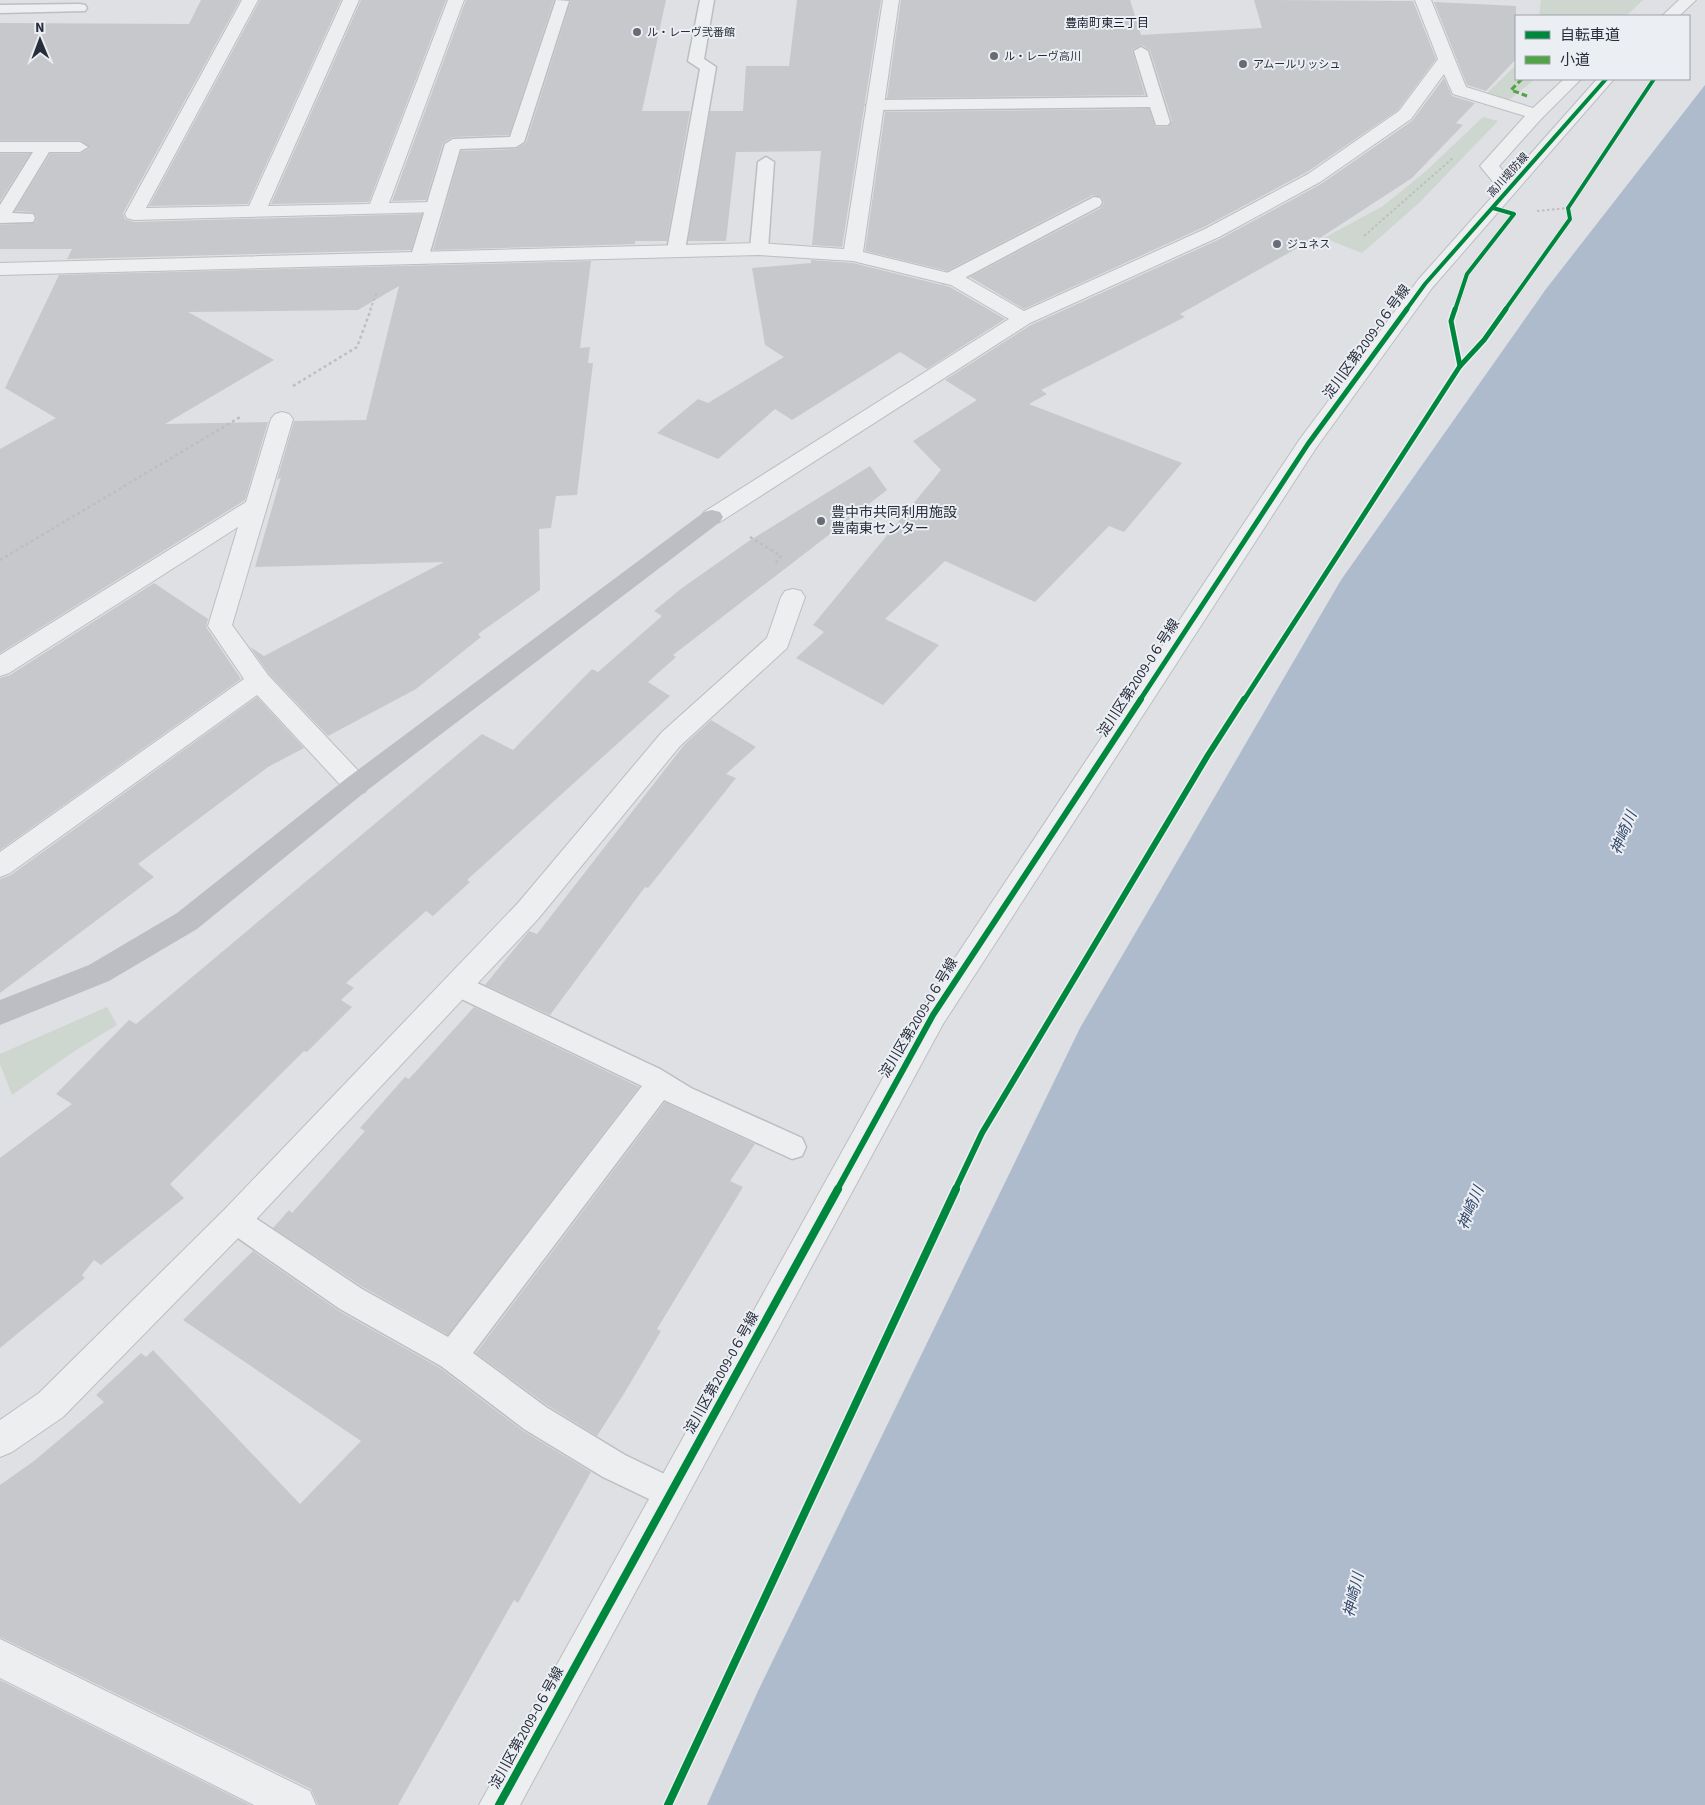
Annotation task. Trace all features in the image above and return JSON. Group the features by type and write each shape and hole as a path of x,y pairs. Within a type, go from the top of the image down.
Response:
{"street":[{"path":"250,0 134,214 433,208"},
{"path":"256,211 351,0"},
{"path":"378,208 456,0"},
{"path":"853,255 891,0"},
{"path":"1423,0 1459,90"},
{"path":"1671,15 1688,0"},
{"path":"1405,115 1446,59"},
{"path":"1509,190 1489,166 1536,114 1572,80"},
{"name":"高川堤防線","path":"1425,284 1605,80"},
{"path":"0,1014 100,974 187,922 356,785 712,517 1023,319 1220,228 1314,178 1405,115 1459,90 1536,114"},
{"path":"0,269 759,249 853,255 958,281 1023,319"},
{"name":"淀川区第2009-0６号線","path":"500,1805 932,1014 1308,444 1425,284"},
{"path":"282,419 220,626 259,681 356,785"},
{"path":"0,667 257,505"},
{"path":"0,1440 51,1405 235,1220 528,911 671,739 778,642 793,597"},
{"path":"0,866 259,681"},
{"path":"0,1658 296,1805"}],"lane":[{"path":"676,250 708,67 696,61 707,0"},
{"path":"419,259 454,144 516,142 562,1"},
{"path":"0,9 80,8"},
{"path":"1142,51 1162,122"},
{"path":"874,105 1157,102"},
{"path":"0,147 80,148"},
{"path":"0,218 44,147"},
{"path":"759,249 766,162"},
{"path":"949,279 1094,202"},
{"path":"0,218 28,218"},
{"path":"458,985 660,1083 682,1096 792,1147"},
{"path":"452,1356 660,1083"},
{"path":"235,1220 351,1299 452,1356 535,1418 614,1466 670,1493"}],"path":[{"path":"1364,236 1457,154"},
{"path":"1551,210 1568,211 1573,200"},
{"path":"291,387 357,347 377,292"},
{"path":"0,560 249,412"}],"shaded area":[{"path":"1541,0 1643,0 1627,15 1539,15"},
{"path":"1515,66 1515,80 1534,80 1509,100 1487,93"},
{"path":"1483,117 1498,121 1419,203 1362,253 1324,238 1383,206 1426,171"},
{"path":"107,1007 117,1025 73,1052 12,1095 0,1064 0,1054"}],"water":[{"name":"神崎川","path":"1705,85 1705,1805 707,1805 758,1691 1080,1028 1341,580 1546,289"}],"building":[{"path":"201,0 240,0 123,213 125,219 134,222 422,214 411,250 67,259 72,249 0,249 0,225 35,223 37,217 33,212 15,211 50,154 80,154 90,148 80,140 0,140 0,23 189,24"},
{"path":"260,0 341,0 248,204 149,206"},
{"path":"361,0 446,0 369,202 271,204"},
{"path":"466,0 554,0 509,135 452,137 443,143 426,200 392,201"},
{"path":"571,0 666,0 642,111 690,111 667,241 635,241 635,244 433,250 461,151 516,149 526,143"},
{"path":"797,0 881,0 842,247 812,245 821,151 736,152 726,241 688,241 710,111 743,111 746,66 789,66"},
{"path":"901,0 1130,0 1141,35 1262,28 1254,0 1413,1 1436,59 1398,110 1307,172 1204,227 1024,309 970,277 1101,208 1104,203 1102,197 1093,195 947,271 865,251 885,112 1149,109 1155,127 1168,127 1172,121 1150,50 1142,45 1132,50 1145,95 887,98"},
{"path":"1434,2 1516,6 1515,60 1486,91 1467,85"},
{"path":"1444,78 1452,96 1475,103 1456,123 1463,125 1412,178 1320,238 1317,237 1180,314 1185,317 1041,390 1047,394 1029,404 1182,463 1124,532 1109,526 1035,602 945,561 885,619 939,645 883,705 796,658 824,632 813,625 941,470 913,441 977,400 945,380 1031,325 1220,239 1321,184 1412,121"},
{"path":"0,154 30,154 0,201"},
{"path":"811,260 853,263 950,287 1005,319 927,369 900,352 792,420 775,409 718,459 657,433 698,399 708,403 784,357 765,345 752,268 811,263"},
{"path":"591,261 580,348 590,347 588,363 593,363 577,495 556,496 551,528 539,529 540,590 478,634 481,637 416,689 328,736 269,674 250,647 264,656 444,562 255,567 281,477 277,480 294,421 366,420 399,286 358,310 188,312 274,360 165,424 268,422 245,500 0,653 0,449 56,418 5,388 59,275"},
{"path":"870,466 887,490 673,655 676,657 648,682 670,696 467,880 470,882 433,916 426,911 346,983 354,988 341,1000 352,1007 307,1052 304,1051 170,1184 184,1198 101,1265 94,1260 82,1275 85,1278 0,1348 0,1158 72,1104 56,1094 129,1020 136,1024 482,734 513,750 592,669 598,672 662,616 654,611 682,588 749,541"},
{"path":"154,583 208,619 206,627 241,679 0,850 0,678 10,675"},
{"path":"257,697 304,748 268,767 138,864 154,877 0,993 0,879 11,875"},
{"path":"711,720 756,747 726,774 736,778 648,888 645,887 550,1015 485,985 529,931 537,934 684,745"},
{"path":"474,1007 639,1087 448,1335 363,1287 273,1228 289,1210 292,1213 365,1131 360,1128 405,1077 409,1079"},
{"path":"665,1102 755,1144 730,1181 743,1187 657,1329 661,1331 597,1436 547,1405 476,1353"},
{"path":"253,1251 339,1311 440,1368 523,1431 591,1472 518,1603 514,1600 398,1805 318,1805 311,1789 0,1637 0,1485 34,1461 104,1402 96,1395 141,1353 146,1357 153,1350 300,1504 361,1441 183,1320"},
{"path":"0,1680 250,1805 0,1805"}],"marked path":[{"path":"1521,80 1511,90 1527,96"}],"cycle path":[{"path":"499,1805 933,1015 1308,444 1425,284 1605,80"},
{"path":"668,1805 982,1133 1208,755 1460,366 1484,340 1570,219 1568,208 1653,80"},
{"path":"1460,366 1451,321 1467,274 1514,214 1493,208"}],"place":[{"name":"ル・レーヴ弐番館","path":"637,32"},
{"name":"ル・レーヴ高川","path":"994,56"},
{"name":"アムールリッシュ","path":"1243,64"},
{"name":"ジュネス","path":"1277,244"},
{"name":"豊中市共同利用施設 豊南東センター","path":"821,521"}],"district":[{"name":"豊南町東三丁目","path":"1107,23"}]}
